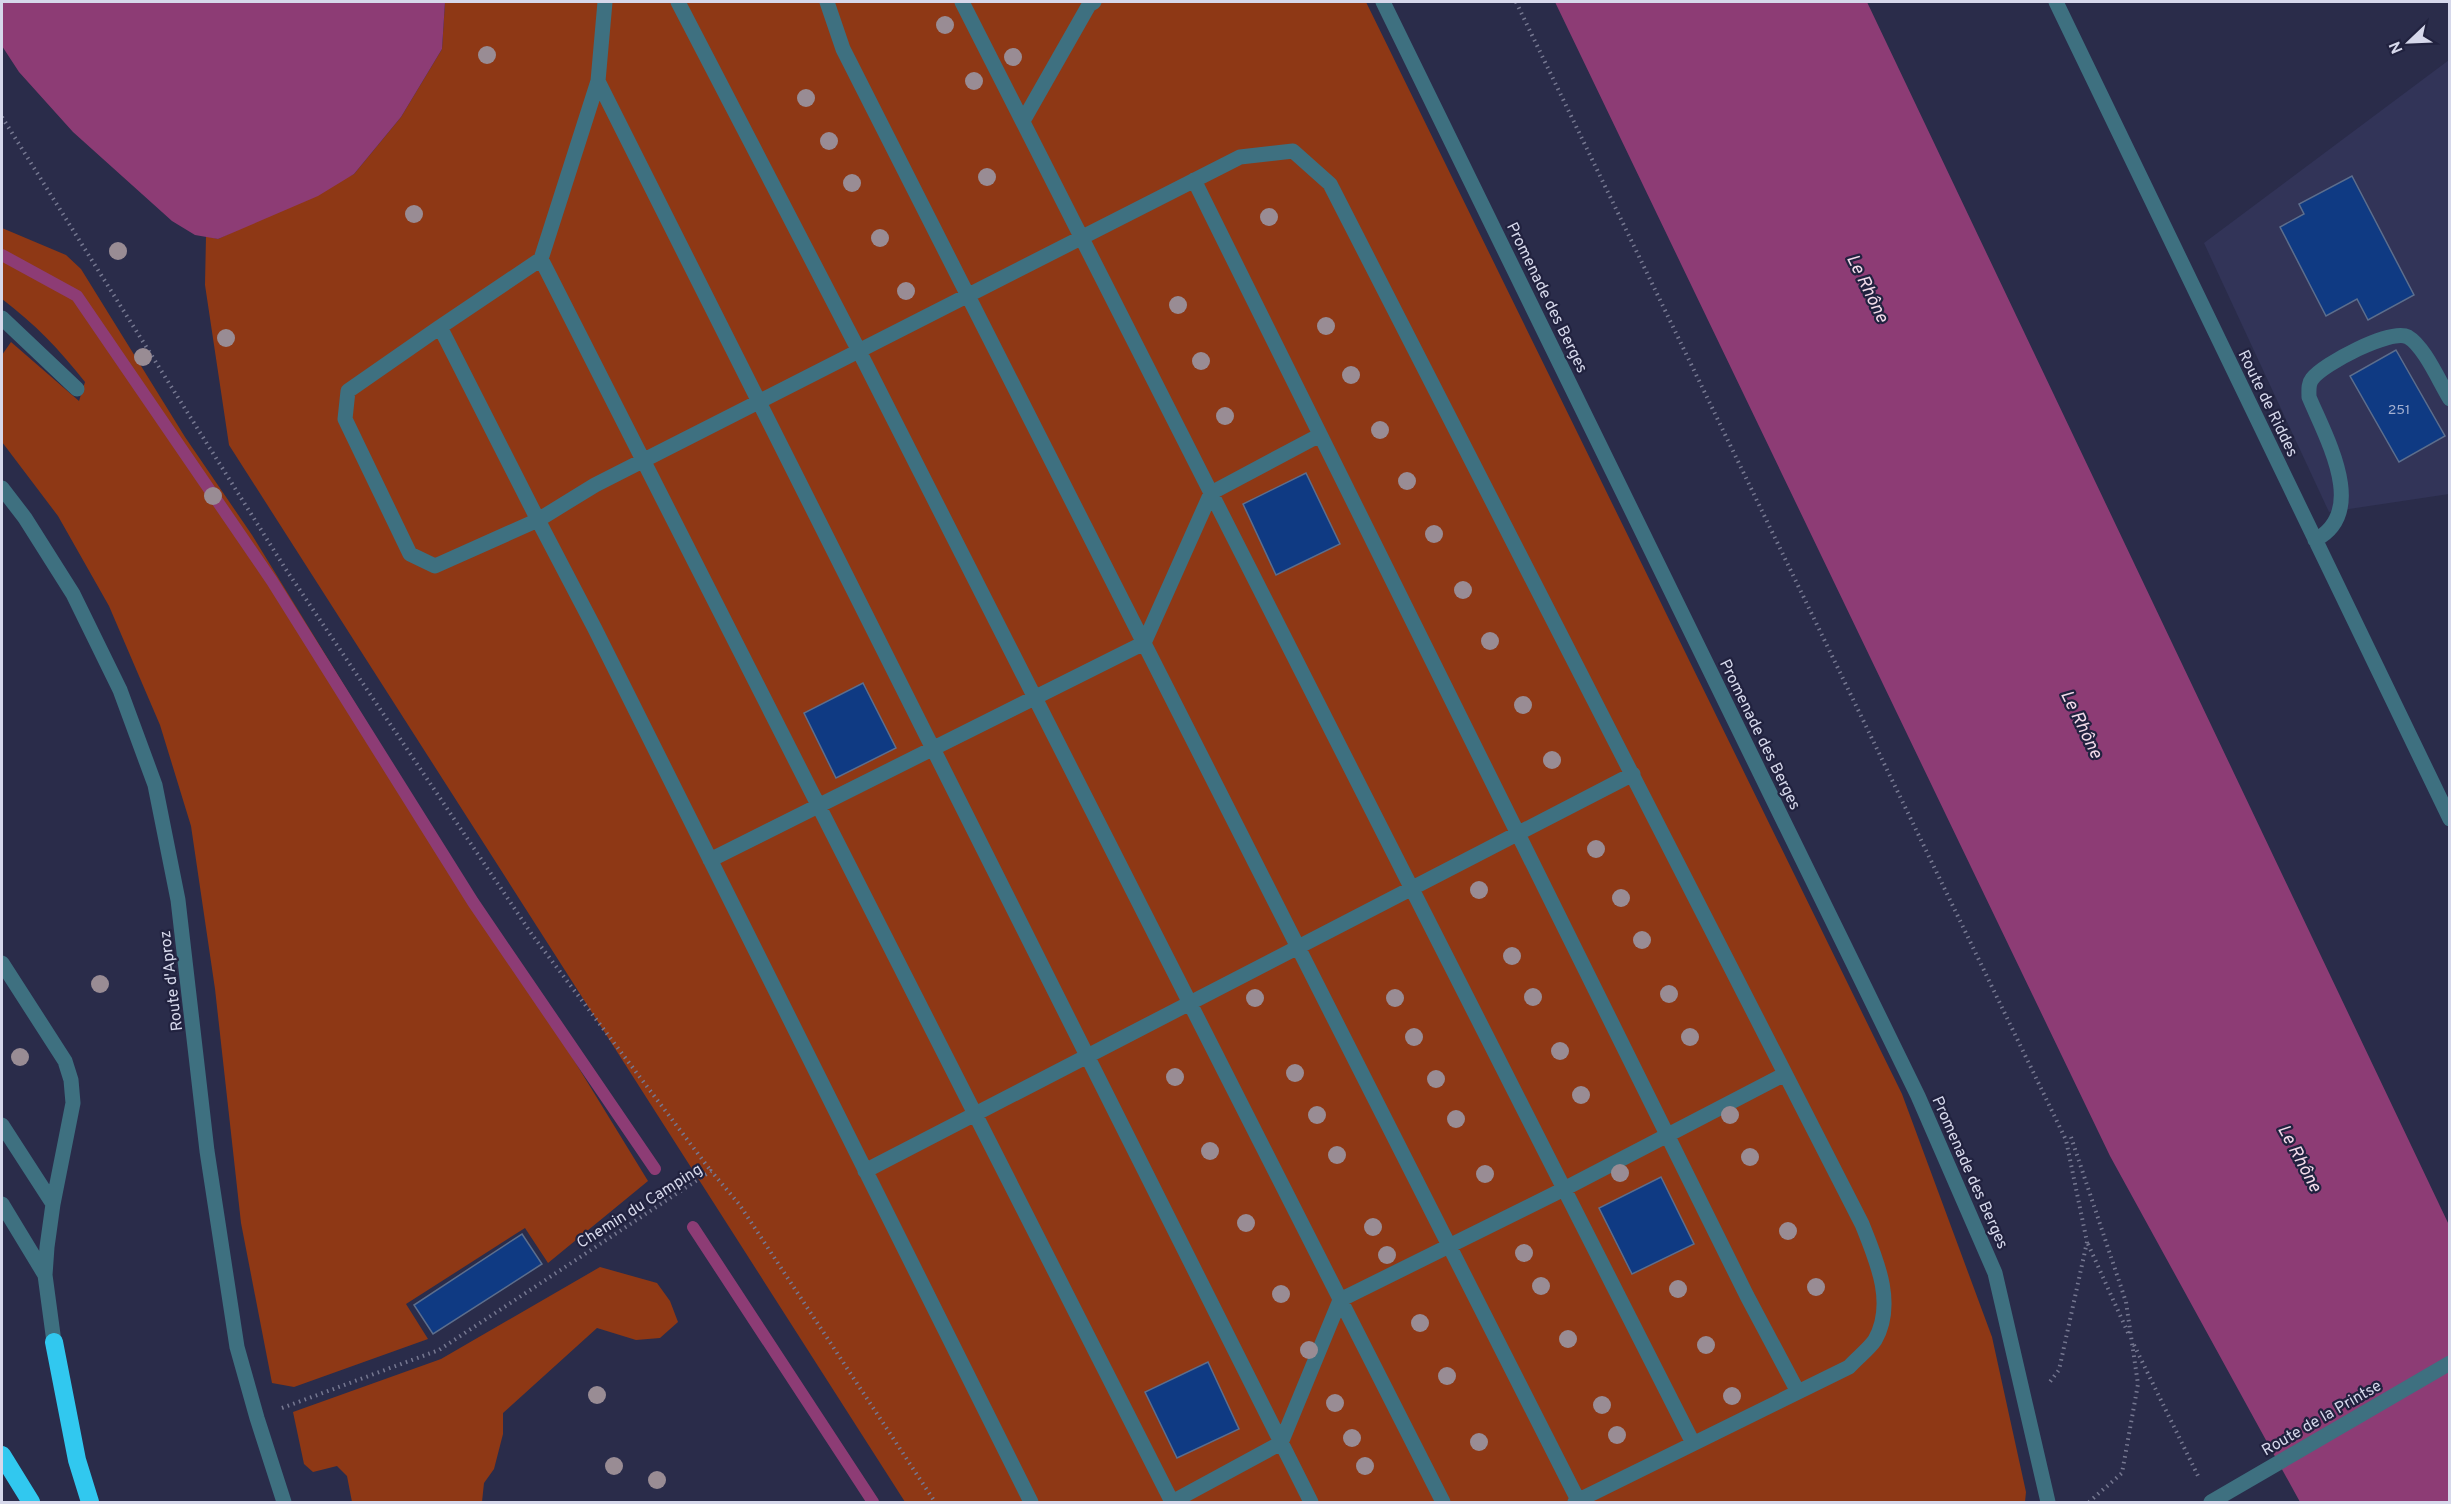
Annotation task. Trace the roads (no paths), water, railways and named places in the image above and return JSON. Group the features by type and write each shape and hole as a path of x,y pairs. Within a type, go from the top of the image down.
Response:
{"highway":[{"path":"54,1342 76,1460 90,1503"},
{"path":"2,1455 31,1503"}],"street":[{"path":"605,2 598,81 541,259 348,391 345,419 410,554 435,566 538,520 595,485 968,296 1081,237 1240,157 1293,151 1330,184 1633,774 1870,1244 1879,1264 1885,1309 1875,1340 1849,1367 1577,1501 1298,947 968,296 843,49 827,2"},
{"path":"678,2 859,351 1443,1503"},
{"path":"962,2 1693,1443"},
{"name":"Promenade des Berges","path":"1383,2 1917,1096 1995,1273 2048,1503"},
{"name":"Route de Riddes","path":"2056,2 2450,819"},
{"path":"1023,121 1090,3"},
{"path":"598,81 1311,1503"},
{"path":"1194,180 1747,1296 1798,1392"},
{"path":"541,259 1172,1503 1281,1443 1340,1300 1564,1189 1785,1074"},
{"path":"2,318 77,389"},
{"path":"440,327 710,860 1031,1503"},
{"path":"2315,540 2325,535 2337,521 2342,503 2340,479 2334,458 2309,397 2311,380 2324,368 2373,342 2392,335 2403,336 2410,338 2421,350 2450,399"},
{"path":"710,860 1144,643 1211,493 1320,435"},
{"name":"Route d'Aproz","path":"2,488 26,518 73,594 120,690 155,785 178,900 207,1151 237,1347 284,1503"},
{"path":"865,1171 1633,774"},
{"path":"2,963 65,1061 71,1080 73,1103 53,1204 45,1275 54,1342"},
{"path":"2,1125 53,1204"},
{"path":"2,1204 45,1275"},
{"name":"Route de la Printse","path":"2211,1503 2450,1363"}],"water":[{"path":"2,2 445,2 442,49 401,117 354,174 318,196 218,239 195,235 172,221 73,132 19,72 2,46"},
{"name":"Le Rhône","path":"1555,2 1867,2 2449,1225 2449,1502 2300,1502 2110,1156"}],"waterway":[{"path":"2,255 77,296 272,581 473,902 655,1169"},
{"path":"693,1227 873,1502"}]}
